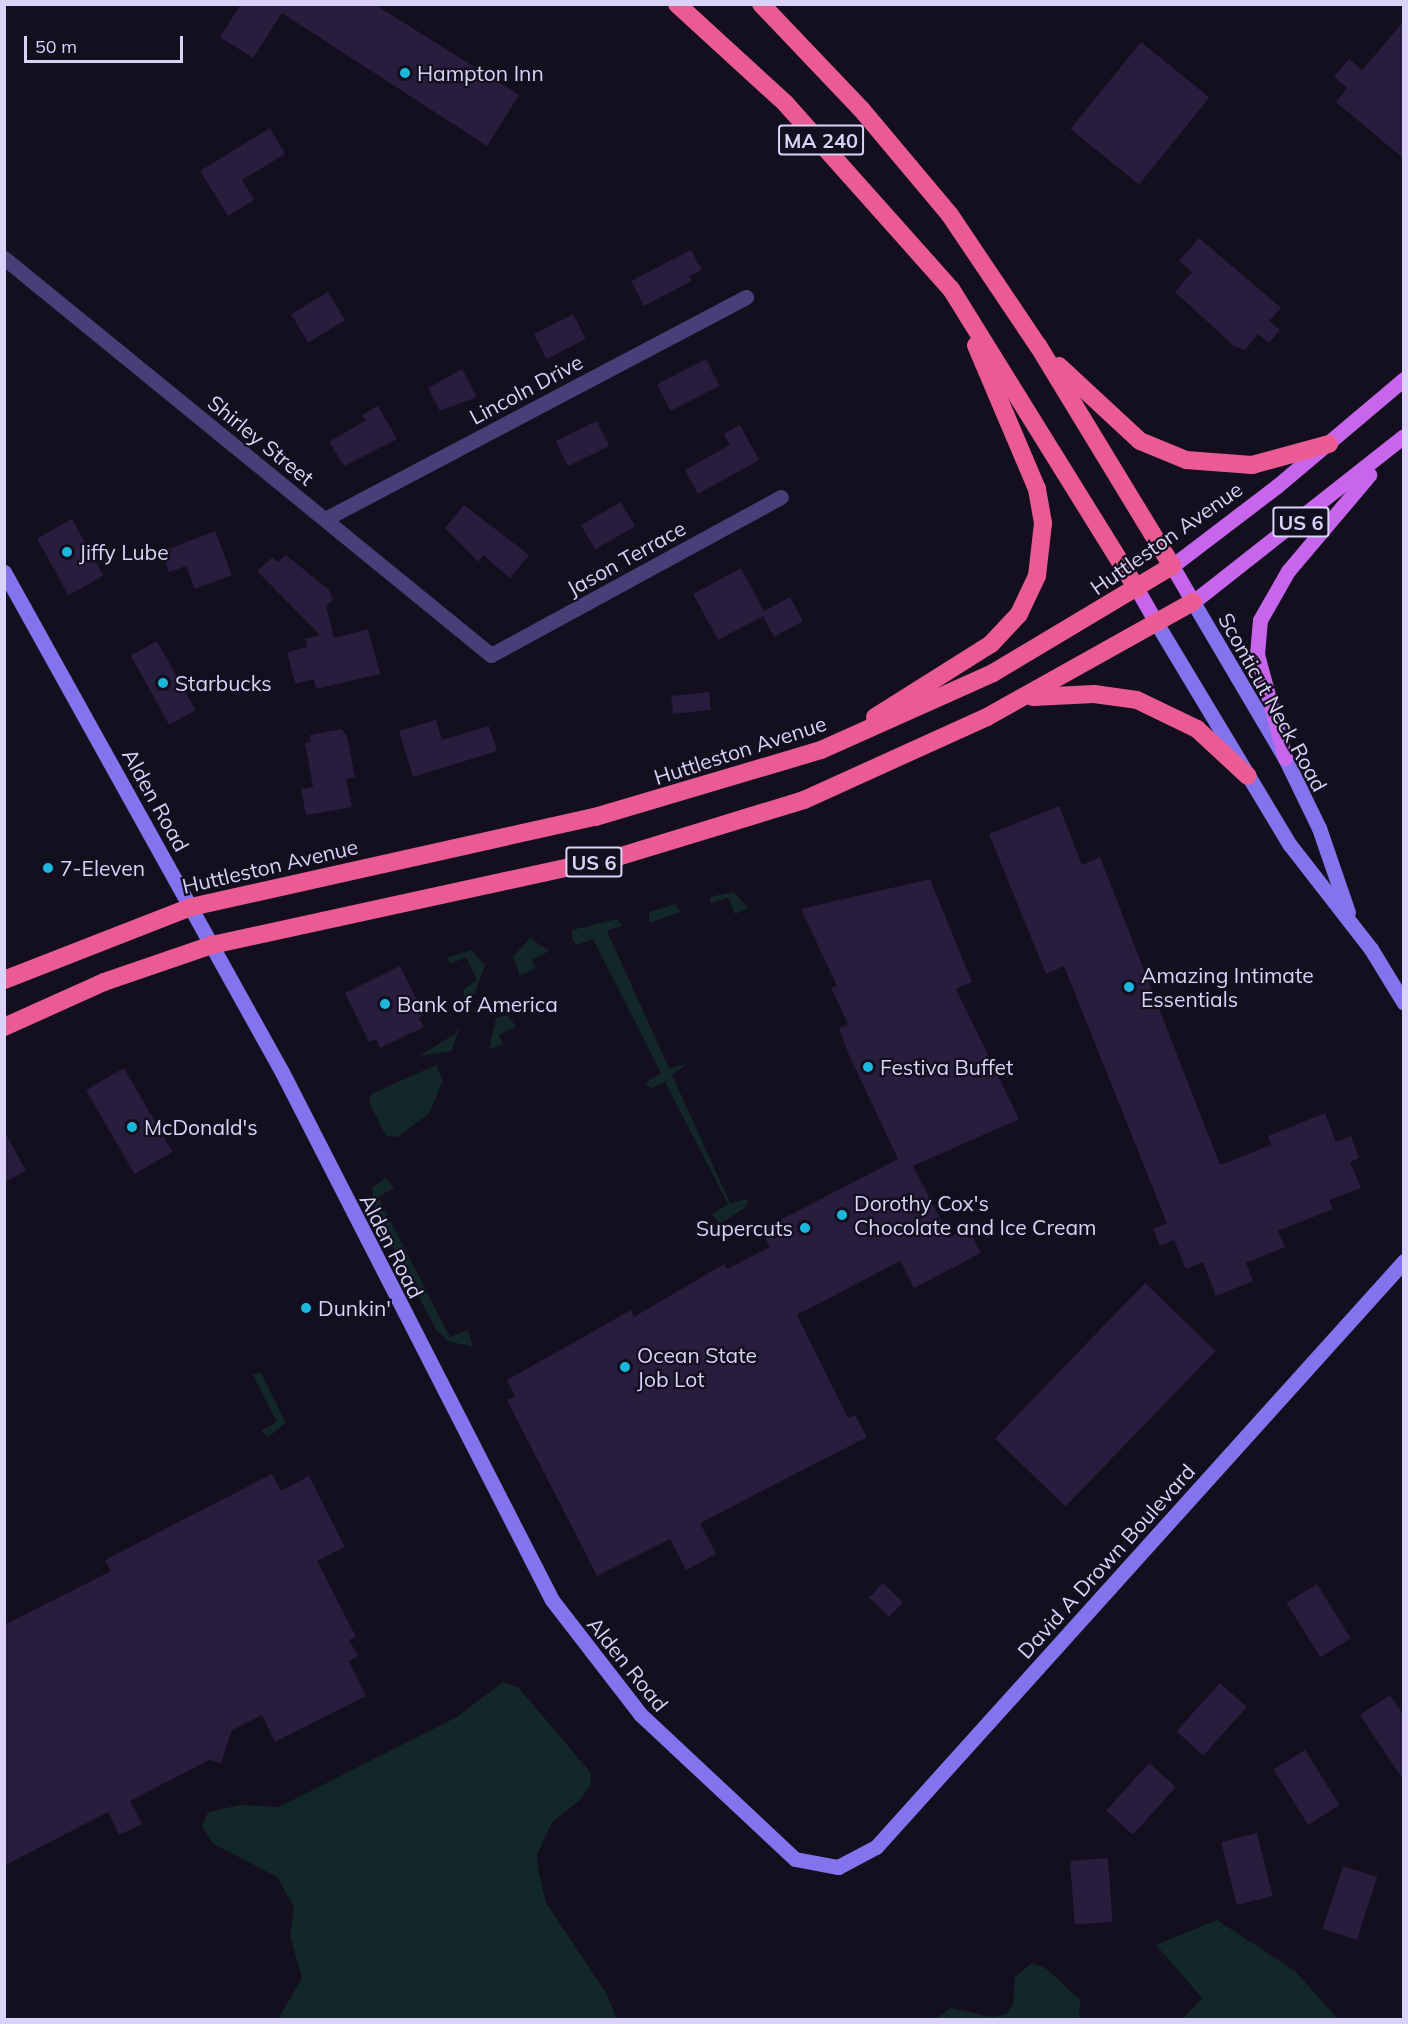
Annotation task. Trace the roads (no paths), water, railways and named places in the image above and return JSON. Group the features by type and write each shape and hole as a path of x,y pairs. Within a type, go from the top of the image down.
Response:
{"highway":[{"name":"MA 240","path":"677,4 802,120 951,289 1137,589"},
{"name":"MA 240","path":"761,4 910,166 1038,346 1172,566"},
{"path":"821,750 991,644 1019,614 1037,576 1044,523 1037,489 951,289"},
{"path":"1038,346 1117,423 1140,441 1186,460 1252,465 1329,444"},
{"name":"Huttleston Avenue","path":"4,980 191,907 595,818 821,750 993,673 1172,566"},
{"name":"US 6","path":"4,1028 104,982 212,945 694,836 839,787 1025,698 1193,602"},
{"path":"1025,698 1094,694 1137,700 1197,729 1248,776"}],"main road":[{"name":"Huttleston Avenue","path":"1172,566 1329,444 1404,379"},
{"name":"US 6","path":"1193,602 1404,436"},
{"path":"1286,758 1257,654 1260,620 1282,579 1390,449"},
{"name":"MA 240","path":"1172,566 1193,602"},
{"name":"MA 240","path":"1137,589 1157,624"}],"street":[{"name":"Shirley Street","path":"4,258 491,655"},
{"name":"Lincoln Drive","path":"325,519 746,297"},
{"name":"Jason Terrace","path":"491,655 781,497"},
{"name":"Alden Road","path":"4,572 212,945 552,1599 618,1689 685,1760 788,1854 826,1868"},
{"name":"Sconticut Neck Road","path":"1193,602 1286,758 1318,828 1352,924"},
{"name":"Sconticut Neck Road","path":"1157,624 1290,845 1352,924 1404,1003"},
{"name":"David A Drown Boulevard","path":"826,1868 847,1865 876,1847 1404,1261"}],"place":[{"name":"Hampton Inn","path":"405,73"},
{"name":"Jiffy Lube","path":"67,552"},
{"name":"Starbucks","path":"163,683"},
{"name":"7-Eleven","path":"48,868"},
{"name":"Amazing Intimate Essentials","path":"1129,987"},
{"name":"Bank of America","path":"385,1004"},
{"name":"Festiva Buffet","path":"868,1067"},
{"name":"McDonald's","path":"132,1127"},
{"name":"Dorothy Cox's Chocolate and Ice Cream","path":"842,1215"},
{"name":"Supercuts","path":"805,1228"},
{"name":"Dunkin'","path":"306,1308"},
{"name":"Ocean State Job Lot","path":"625,1367"}]}
